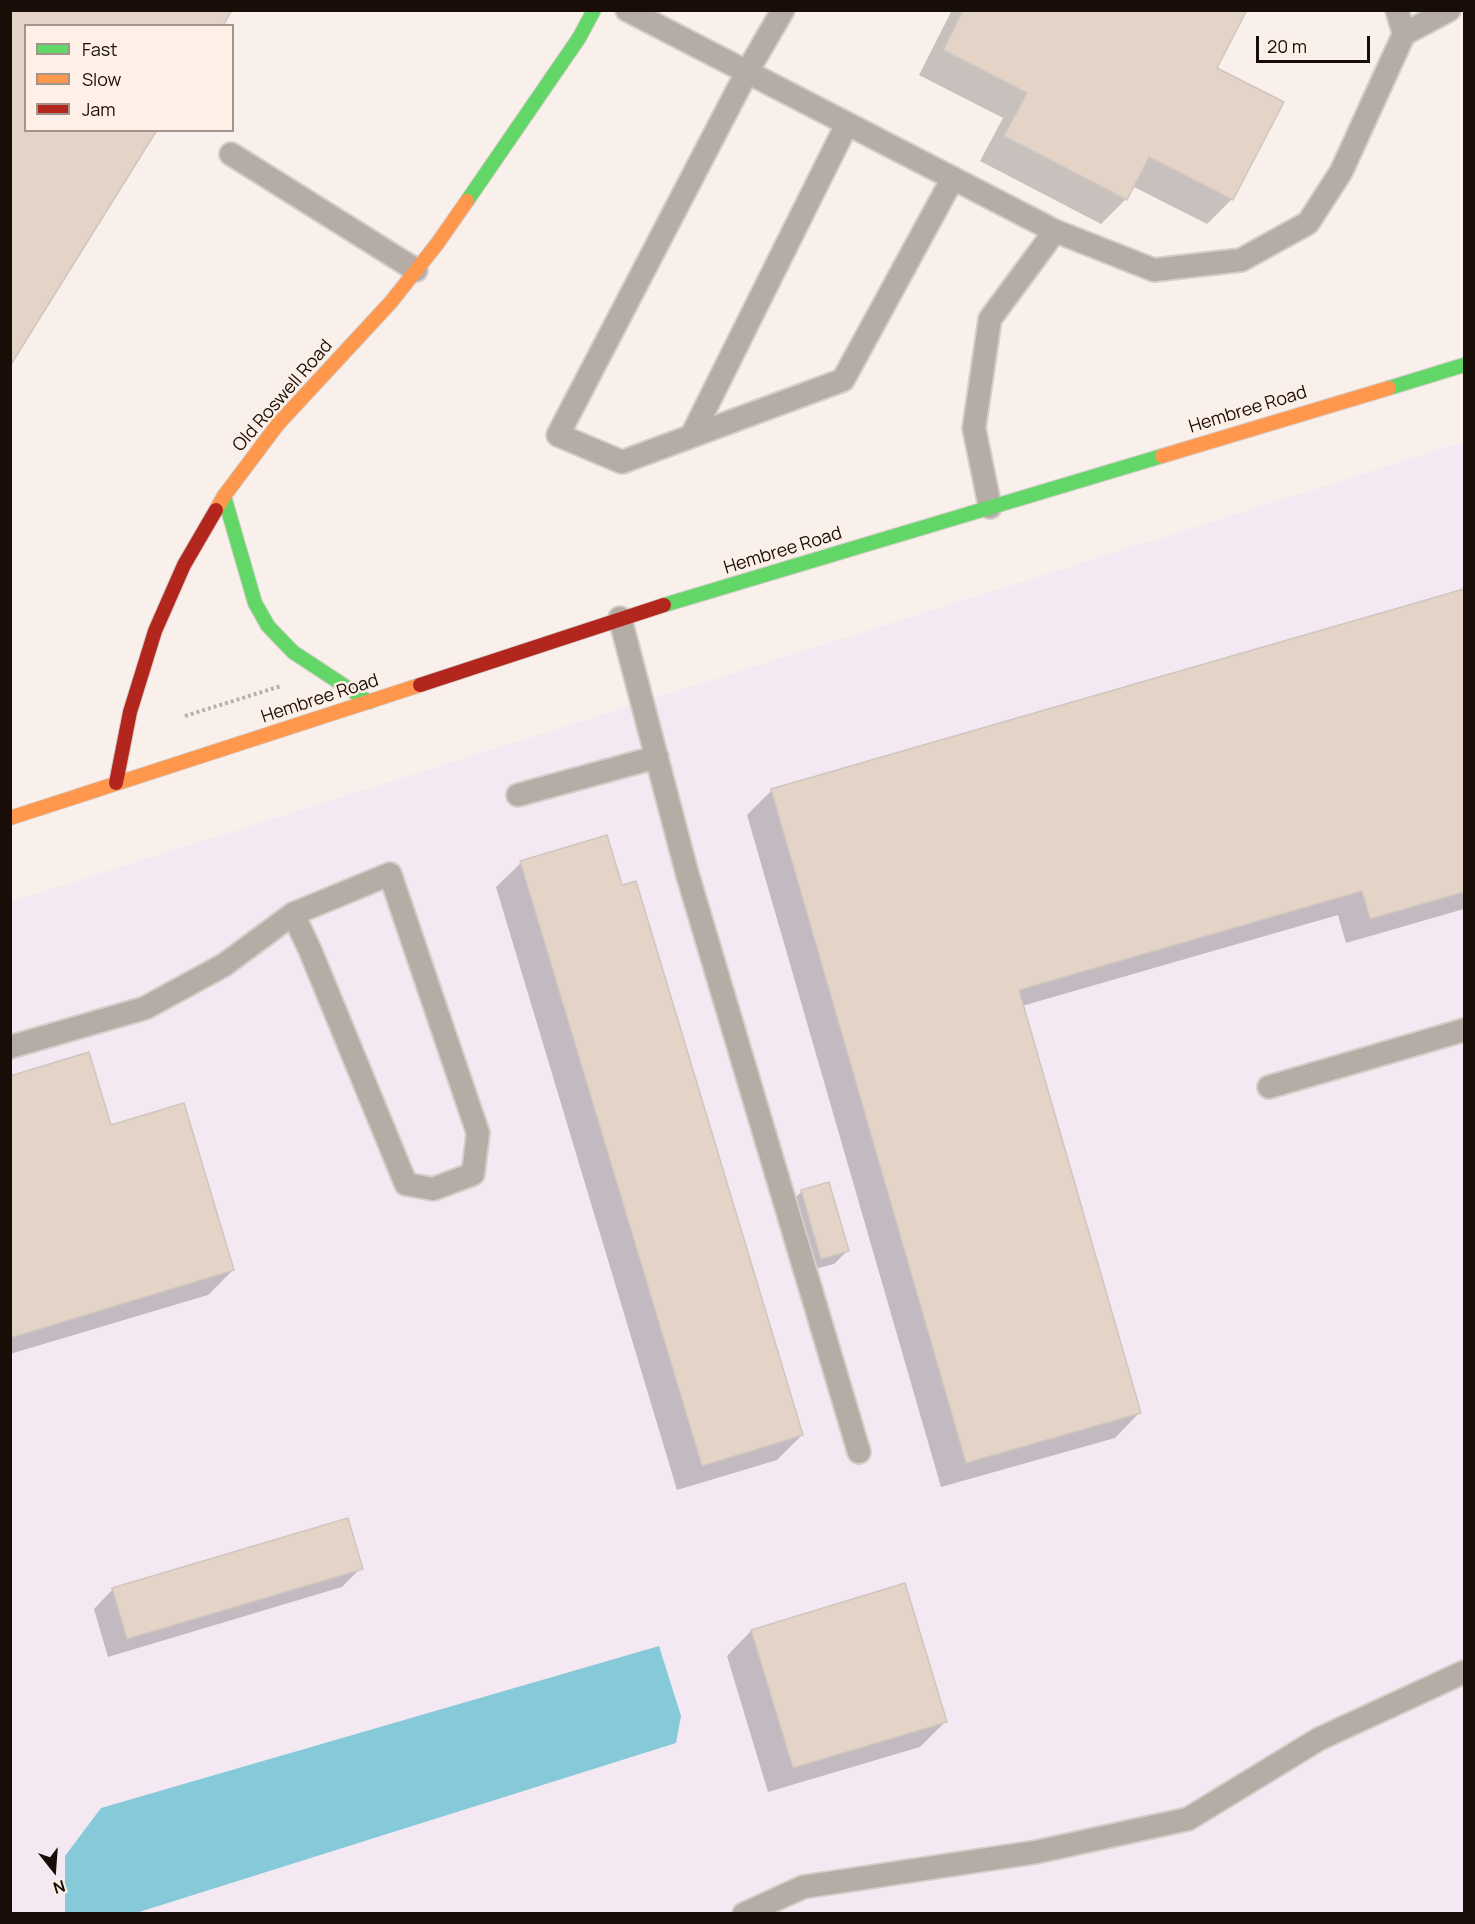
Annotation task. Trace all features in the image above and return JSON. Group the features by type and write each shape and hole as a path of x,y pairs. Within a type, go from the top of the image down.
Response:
{"street":[{"name":"Old Roswell Road","path":"116,783 130,712 155,631 184,565 224,495 278,424 391,302 437,244 579,38 594,10"},
{"name":"Hembree Road","path":"116,783 620,618 1464,365"},
{"path":"224,495 255,603 268,626 293,652 369,702"},
{"path":"10,818 116,783"}],"lane":[{"path":"627,10 1055,231 1154,270 1241,260 1308,223 1341,172 1404,34 1449,10"},
{"path":"783,10 747,72 558,435 622,462 843,380 953,178"},
{"path":"1397,10 1404,34"},
{"path":"692,435 847,124"},
{"path":"231,154 416,270"},
{"path":"990,507 974,428 990,319 1055,231"},
{"path":"620,618 687,873 859,1452"},
{"path":"518,795 657,758"},
{"path":"10,1047 145,1008 224,965 293,914 390,874 478,1133 473,1174 433,1189 406,1184 293,914"},
{"path":"1269,1087 1464,1030"},
{"path":"744,1914 803,1887 1036,1852 1188,1820 1319,1739 1464,1672"}],"path":[{"path":"185,716 291,683"}],"shaded area":[{"path":"1464,442 1464,1913 11,1913 10,902"}],"water":[{"path":"659,1646 681,1716 676,1743 136,1913 65,1913 65,1856 101,1808"}],"building":[{"path":"10,10 232,10 224,24 24,24 24,132 156,132 10,366"},
{"path":"963,10 1247,10 1217,68 1284,102 1233,200 1149,157 1127,200 1004,136 1027,93 943,50"},
{"path":"1464,589 1464,892 1370,919 1362,891 1019,990 1141,1413 966,1463 771,789"},
{"path":"607,835 622,885 636,881 803,1435 702,1466 520,861"},
{"path":"89,1052 111,1125 184,1103 234,1270 10,1338 10,1076"},
{"path":"829,1182 849,1251 821,1259 801,1190"},
{"path":"348,1518 363,1569 127,1639 112,1588"},
{"path":"905,1583 947,1722 793,1768 751,1630"}],"traffic: fast":[{"path":"467,201 579,38 594,10"},
{"path":"1389,388 1464,365"},
{"path":"664,605 1162,456"},
{"path":"224,496 255,603 268,626 293,652 369,702"}],"traffic: slow":[{"path":"216,510 278,424 391,302 437,244 467,201"},
{"path":"1162,456 1389,388"},
{"path":"10,818 420,685"}],"traffic: jam":[{"path":"116,783 130,712 155,631 184,565 216,510"},
{"path":"420,685 664,605"}]}
